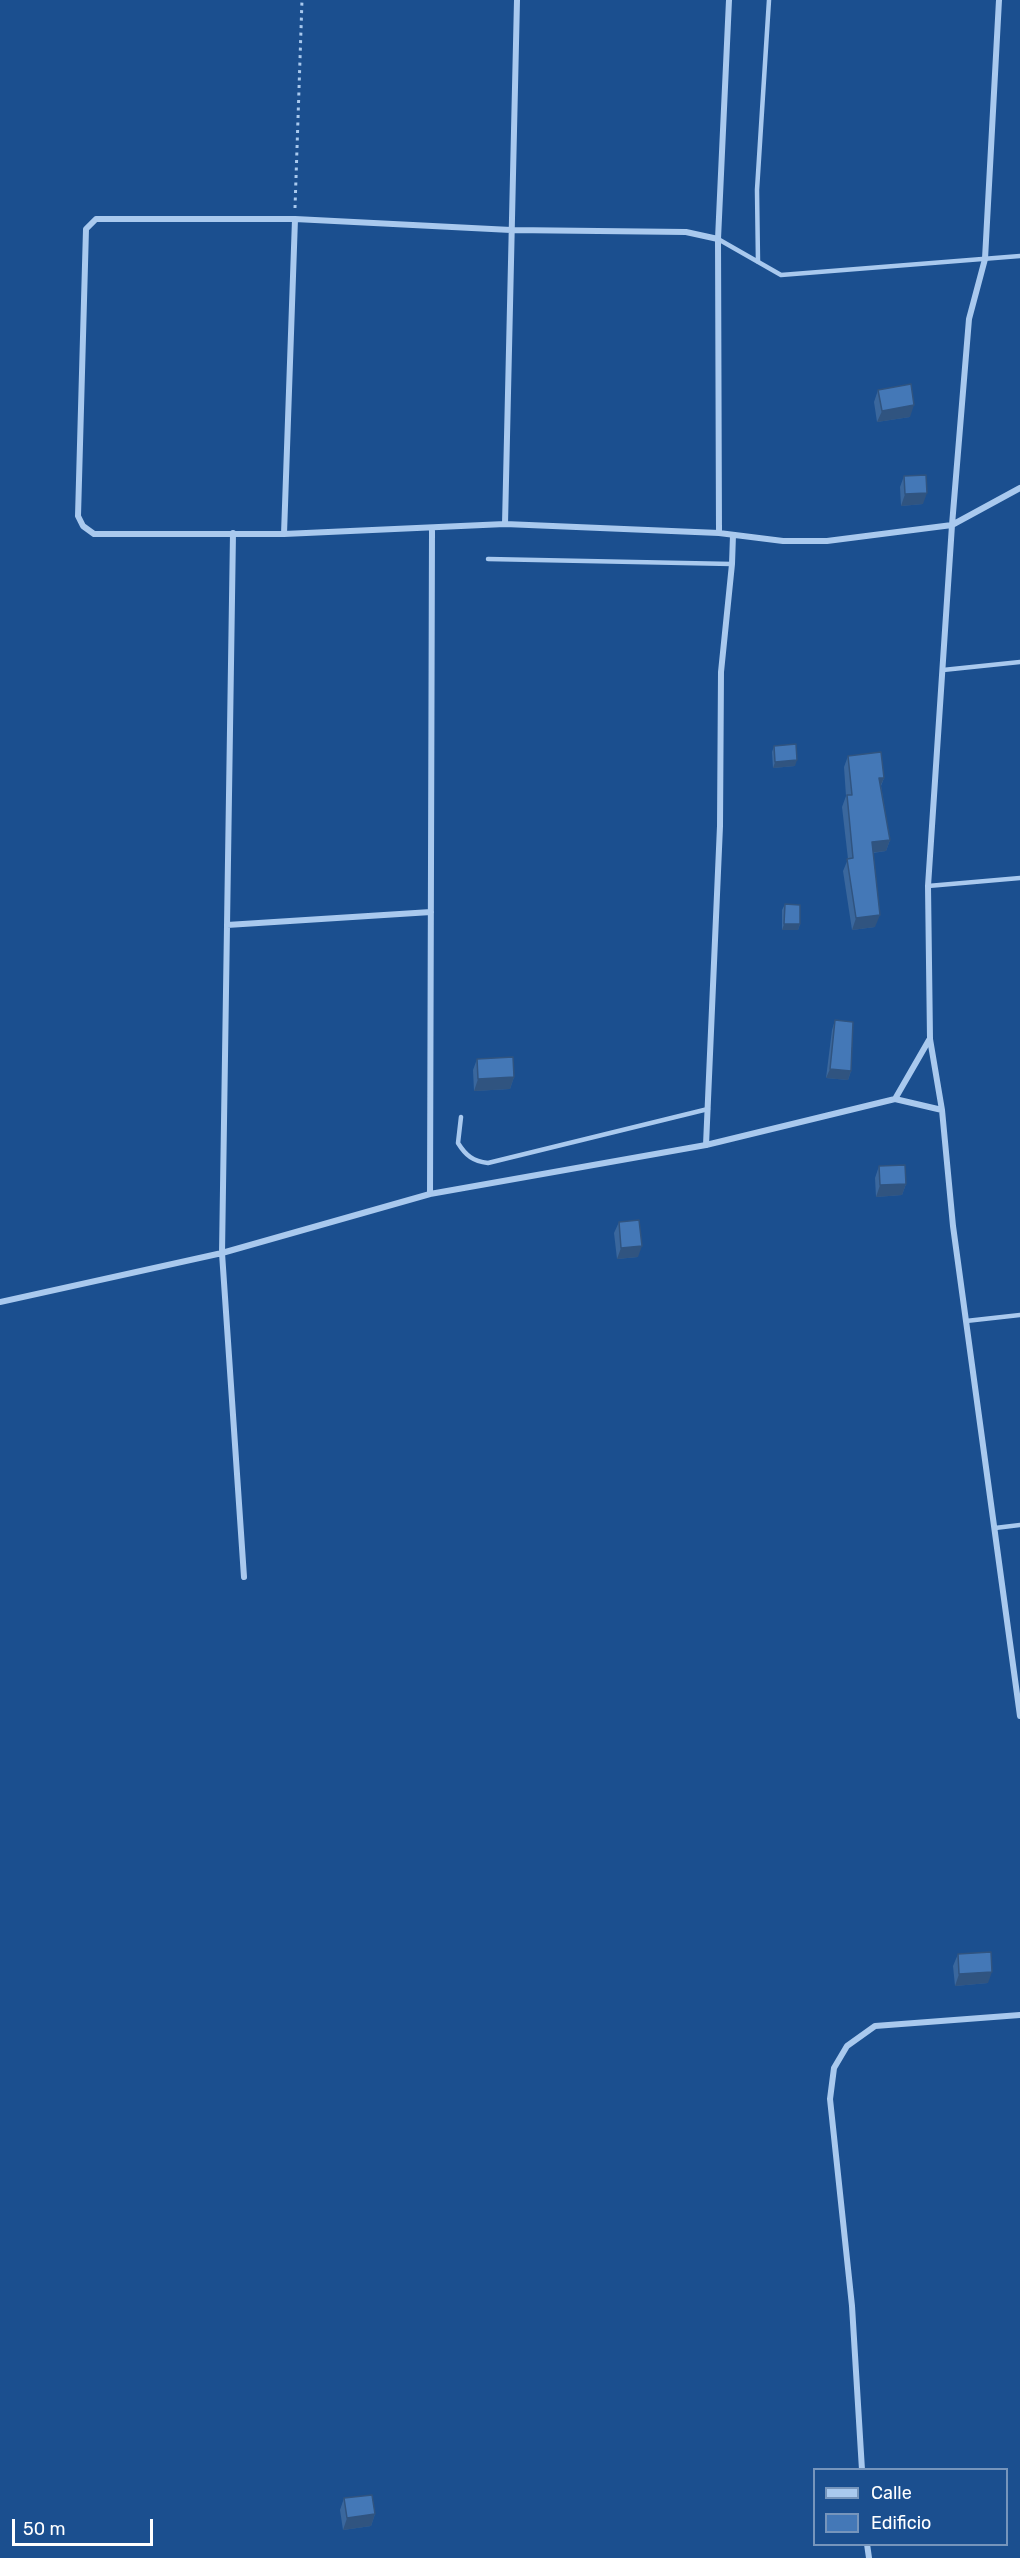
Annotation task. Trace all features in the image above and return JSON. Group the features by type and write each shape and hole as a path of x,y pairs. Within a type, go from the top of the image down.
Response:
{"street":[{"path":"505,524 517,0"},
{"path":"719,533 718,239 729,0"},
{"path":"999,0 985,259 969,319 952,525 928,886 930,1039 942,1110 953,1226 1020,1716"},
{"path":"718,239 686,232 511,230 295,219 96,219 86,229 78,516 83,526 94,534 284,534 505,524 719,533 783,541 827,541 952,525 1020,488"},
{"path":"284,534 295,219"},
{"path":"430,1194 432,528"},
{"path":"233,533 222,1253 244,1577"},
{"path":"706,1145 720,826 721,672 733,535"},
{"path":"227,925 431,912"},
{"path":"895,1099 930,1039"},
{"path":"0,1302 222,1253 430,1194 706,1145 895,1099 942,1110"},
{"path":"861,2468 852,2306 830,2099 834,2068 847,2046 875,2026 1020,2015"}],"lane":[{"path":"758,262 757,190 769,0"},
{"path":"718,239 781,275 1020,256"},
{"path":"489,559 732,564"},
{"path":"943,670 1020,662"},
{"path":"928,886 1020,878"},
{"path":"461,1117 458,1143 465,1155 475,1161 488,1164 708,1109"},
{"path":"966,1321 1020,1315"},
{"path":"995,1528 1020,1525"}],"path":[{"path":"295,219 302,0"}],"building":[{"path":"911,384 914,405 882,411 878,390"},
{"path":"926,475 927,493 905,494 904,476"},
{"path":"796,744 797,760 775,762 774,746"},
{"path":"881,752 884,778 879,778 890,840 872,842 880,915 856,918 847,859 853,858 847,795 852,795 848,756"},
{"path":"785,904 800,905 800,924 784,924"},
{"path":"835,1020 853,1022 851,1071 830,1069"},
{"path":"513,1057 514,1077 478,1079 477,1059"},
{"path":"905,1165 906,1184 880,1185 879,1166"},
{"path":"639,1220 642,1246 621,1248 619,1222"},
{"path":"991,1952 992,1972 959,1974 958,1954"},
{"path":"372,2495 375,2514 347,2518 344,2498"}]}
